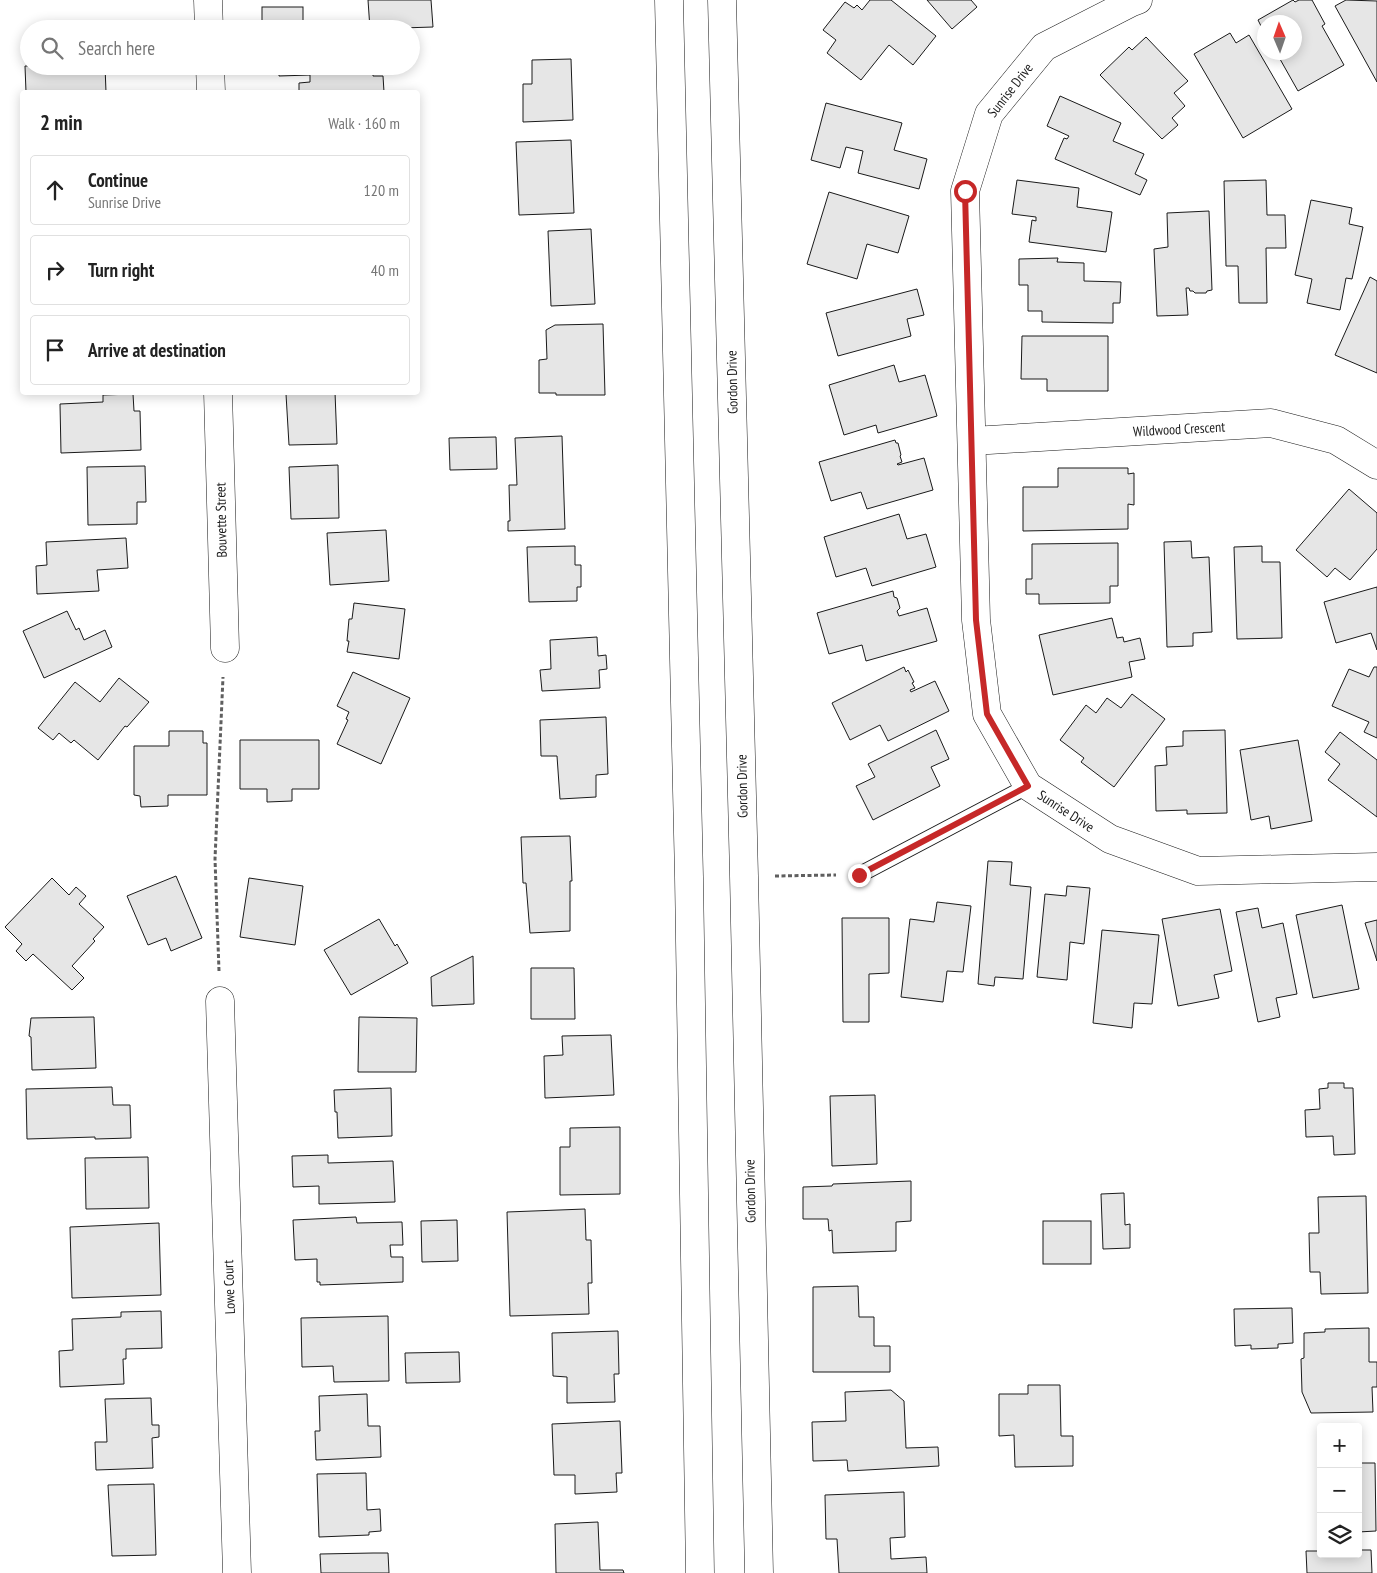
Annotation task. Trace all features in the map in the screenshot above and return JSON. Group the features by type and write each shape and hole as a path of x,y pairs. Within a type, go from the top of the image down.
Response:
{"main road":[{"path":"208,0 209,20"},
{"path":"669,0 689,877 700,1573"},
{"name":"Gordon Drive","path":"722,0 743,836 758,1573"},
{"name":"Sunrise Drive","path":"1138,0 1044,47 989,114 965,191 976,620 987,714 1028,786 1110,839 1198,871 1377,867"},
{"path":"210,75 210,90"},
{"name":"Bouvette Street","path":"218,395 225,648"},
{"name":"Wildwood Crescent","path":"972,441 1270,423 1336,440 1377,465"},
{"name":"Lowe Court","path":"220,1001 237,1573"}],"lane":[{"path":"859,875 1028,786"}],"path":[{"path":"220,1001 215,859 225,648"}],"building":[{"path":"368,0 431,0 433,27 420,27 420,20 369,20"},
{"path":"870,0 891,0 936,36 913,65 889,45 861,80 827,53 836,40 823,30 845,2 854,8 857,5 862,10"},
{"path":"927,0 971,0 977,7 952,29"},
{"path":"1293,0 1295,2 1299,0 1312,0 1325,24 1322,26 1344,65 1298,91 1281,60 1302,60 1302,15 1267,15"},
{"path":"1346,0 1377,1 1377,82 1335,6"},
{"path":"262,7 303,7 303,20 262,20"},
{"path":"1230,33 1236,43 1249,35 1257,49 1257,60 1264,60 1292,109 1243,138 1194,54"},
{"path":"1146,37 1188,81 1174,93 1185,106 1172,118 1178,125 1162,139 1100,75 1129,47 1132,50"},
{"path":"571,59 573,120 523,122 523,84 532,84 532,60"},
{"path":"25,75 105,75 106,90 26,90"},
{"path":"310,75 383,76 384,90 299,90 299,83 310,82"},
{"path":"1060,96 1121,123 1113,141 1144,154 1135,174 1147,180 1140,195 1055,159 1064,138 1067,139 1069,136 1047,126"},
{"path":"826,103 902,123 894,150 927,159 919,189 858,173 863,151 846,147 840,168 811,160"},
{"path":"571,140 574,213 519,215 516,142"},
{"path":"1017,180 1079,188 1077,207 1112,212 1106,252 1029,242 1032,220 1036,221 1036,217 1012,214"},
{"path":"1266,180 1267,215 1285,215 1286,248 1266,248 1267,303 1239,303 1238,266 1226,266 1224,181"},
{"path":"829,192 909,216 898,253 867,244 857,279 807,264"},
{"path":"1311,200 1352,208 1349,224 1363,227 1352,279 1346,278 1340,310 1307,303 1312,279 1295,275"},
{"path":"1209,211 1212,290 1206,293 1195,293 1186,288 1188,315 1157,316 1154,249 1168,247 1167,213"},
{"path":"591,229 595,304 551,306 548,231"},
{"path":"1058,258 1057,262 1084,263 1084,281 1121,282 1120,303 1113,303 1113,323 1042,322 1042,311 1028,311 1028,285 1019,285 1019,259"},
{"path":"1370,277 1377,281 1377,373 1335,355"},
{"path":"917,289 924,315 907,319 911,336 838,356 826,313"},
{"path":"603,324 605,395 539,393 539,360 547,359 546,330 555,325"},
{"path":"1022,336 1108,336 1108,391 1047,391 1047,379 1021,379"},
{"path":"894,365 899,382 925,375 937,416 878,433 876,425 844,435 829,385"},
{"path":"103,395 133,395 134,411 140,411 141,450 61,453 60,404 103,402"},
{"path":"286,395 335,395 337,444 289,445"},
{"path":"562,436 565,529 508,531 508,521 510,521 509,485 517,485 515,438"},
{"path":"496,437 497,469 450,470 449,438"},
{"path":"895,440 898,443 902,462 897,464 924,458 933,490 867,509 861,492 831,501 819,462"},
{"path":"338,465 339,518 291,519 289,467"},
{"path":"145,466 146,502 137,502 137,524 88,525 87,467"},
{"path":"1058,468 1128,468 1128,474 1134,473 1134,505 1128,504 1128,529 1023,531 1023,487 1058,487"},
{"path":"1349,489 1377,513 1377,549 1350,580 1335,568 1327,577 1296,550"},
{"path":"899,514 907,539 926,534 936,567 872,586 866,568 836,577 824,537"},
{"path":"386,530 389,581 330,585 327,533"},
{"path":"126,538 128,568 97,570 99,591 37,594 36,566 47,565 46,542"},
{"path":"1191,541 1192,558 1209,557 1212,632 1193,633 1193,646 1167,647 1164,542"},
{"path":"1118,543 1118,586 1110,586 1110,603 1039,604 1039,594 1026,594 1026,579 1032,579 1032,544"},
{"path":"575,546 575,565 581,565 581,587 577,587 577,601 529,602 527,547"},
{"path":"1262,546 1262,562 1280,562 1282,638 1237,639 1234,547"},
{"path":"1377,587 1377,650 1371,633 1336,643 1324,602"},
{"path":"893,591 900,608 897,611 899,616 927,608 937,641 866,661 862,645 829,654 817,613"},
{"path":"354,603 405,609 399,659 347,652 349,619 352,619"},
{"path":"67,611 76,630 79,628 84,640 105,630 112,647 44,678 23,631"},
{"path":"1112,618 1117,638 1123,637 1124,642 1140,638 1145,659 1129,662 1132,677 1053,695 1039,635"},
{"path":"597,637 598,656 606,655 607,669 599,670 600,688 542,691 540,670 551,669 550,640"},
{"path":"904,667 906,672 908,670 914,682 912,683 915,688 910,690 911,692 935,681 949,711 888,741 880,725 850,740 832,703"},
{"path":"1374,667 1377,667 1377,738 1364,732 1369,722 1332,706 1349,669 1369,677"},
{"path":"353,672 410,698 381,764 337,744 348,720 346,719 349,712 337,706"},
{"path":"119,678 149,702 127,727 125,726 98,760 74,740 71,743 59,733 53,740 38,728 75,682 100,702"},
{"path":"1132,694 1165,719 1114,787 1081,762 1084,758 1060,740 1086,705 1096,713 1107,698 1121,708"},
{"path":"606,717 608,774 596,775 596,797 560,799 557,756 541,756 540,720"},
{"path":"936,730 949,759 931,767 940,786 873,820 856,786 875,777 868,764"},
{"path":"1225,730 1227,813 1187,814 1187,810 1156,811 1155,766 1167,765 1166,747 1183,746 1183,731"},
{"path":"169,731 203,731 203,743 207,743 207,795 168,795 168,806 141,807 140,796 134,795 134,746 169,746"},
{"path":"1340,732 1377,760 1377,817 1328,780 1340,764 1325,752"},
{"path":"240,740 319,740 319,789 292,789 292,801 267,802 267,789 240,789"},
{"path":"1298,740 1312,821 1271,829 1269,816 1251,820 1240,750"},
{"path":"570,836 572,881 570,881 570,931 530,933 526,883 523,883 521,837"},
{"path":"988,861 1012,862 1010,885 1031,887 1023,979 995,977 994,986 978,984"},
{"path":"176,876 202,938 171,951 166,938 148,945 127,896"},
{"path":"52,878 69,895 76,887 86,896 79,904 104,927 93,939 95,941 72,966 84,978 72,990 33,954 26,961 16,951 22,944 5,927"},
{"path":"249,878 303,886 295,945 240,937"},
{"path":"1067,886 1090,888 1084,944 1070,942 1067,980 1037,977 1045,894 1066,896"},
{"path":"937,902 971,906 963,972 947,971 943,1002 901,997 910,919 934,922"},
{"path":"1342,905 1359,989 1313,998 1296,915"},
{"path":"1258,908 1262,928 1283,923 1297,994 1276,998 1280,1017 1258,1022 1236,912"},
{"path":"1220,909 1232,971 1214,975 1219,998 1178,1006 1162,919"},
{"path":"842,918 889,918 889,973 869,974 869,1022 843,1022"},
{"path":"379,919 408,963 351,995 324,950"},
{"path":"1377,920 1377,961 1365,923"},
{"path":"1102,930 1159,935 1152,1004 1134,1003 1132,1028 1093,1023"},
{"path":"473,956 474,1004 432,1006 431,977"},
{"path":"531,968 574,968 575,1019 531,1019"},
{"path":"94,1017 96,1068 32,1070 31,1037 29,1036 31,1018"},
{"path":"359,1017 417,1018 416,1072 358,1072"},
{"path":"611,1035 614,1095 545,1098 544,1056 563,1055 562,1036"},
{"path":"1328,1083 1344,1083 1344,1088 1353,1088 1355,1154 1334,1155 1333,1136 1306,1137 1305,1110 1320,1109 1319,1089 1328,1088"},
{"path":"112,1087 113,1105 130,1105 131,1138 27,1139 26,1089"},
{"path":"391,1088 392,1136 338,1138 334,1090"},
{"path":"875,1095 877,1164 832,1166 830,1096"},
{"path":"620,1127 620,1194 560,1195 560,1147 570,1147 570,1128"},
{"path":"328,1155 328,1163 393,1161 395,1202 319,1204 319,1186 293,1187 292,1156"},
{"path":"148,1157 149,1208 86,1209 85,1158"},
{"path":"911,1181 911,1221 896,1222 896,1251 833,1253 832,1230 829,1231 828,1219 803,1219 803,1187"},
{"path":"1124,1193 1125,1225 1130,1224 1130,1248 1103,1249 1101,1194"},
{"path":"1366,1196 1368,1293 1321,1294 1320,1272 1310,1272 1309,1233 1319,1233 1318,1197"},
{"path":"585,1209 586,1240 591,1240 592,1283 588,1283 589,1314 510,1316 507,1212"},
{"path":"356,1217 357,1223 402,1222 403,1245 390,1245 391,1257 403,1257 403,1282 320,1285 320,1282 317,1282 317,1259 295,1260 293,1220"},
{"path":"457,1220 458,1261 422,1262 421,1221"},
{"path":"1043,1221 1091,1221 1091,1264 1043,1264"},
{"path":"159,1223 161,1295 72,1298 70,1227"},
{"path":"858,1286 859,1317 874,1317 874,1346 890,1346 890,1372 813,1372 813,1287"},
{"path":"1292,1308 1293,1343 1278,1344 1278,1348 1251,1349 1251,1345 1235,1346 1234,1309"},
{"path":"161,1311 162,1348 126,1349 126,1359 123,1359 124,1384 60,1387 59,1351 73,1350 72,1319 121,1317 121,1312"},
{"path":"388,1316 389,1381 334,1382 333,1366 302,1367 301,1318"},
{"path":"1369,1328 1369,1362 1377,1362 1377,1387 1372,1387 1373,1412 1311,1413 1302,1392 1301,1359 1304,1358 1304,1333 1325,1332 1325,1329"},
{"path":"618,1331 619,1374 614,1374 615,1402 567,1403 567,1377 553,1376 552,1333"},
{"path":"459,1352 460,1382 406,1383 405,1353"},
{"path":"1028,1385 1060,1385 1061,1436 1073,1436 1073,1466 1015,1467 1014,1435 999,1436 999,1394 1028,1394"},
{"path":"891,1390 904,1401 906,1448 938,1447 939,1466 848,1471 847,1460 813,1461 812,1422 846,1421 845,1392"},
{"path":"367,1394 368,1426 380,1426 381,1457 316,1460 315,1431 320,1431 319,1396"},
{"path":"151,1398 152,1425 159,1425 159,1437 152,1438 153,1468 96,1470 95,1442 107,1442 105,1399"},
{"path":"620,1421 622,1473 616,1473 617,1492 575,1494 575,1475 554,1475 552,1424"},
{"path":"1362,1463 1375,1463 1376,1531 1362,1532"},
{"path":"366,1473 367,1510 380,1509 381,1531 369,1532 369,1535 319,1537 317,1474"},
{"path":"154,1484 156,1555 112,1556 108,1485"},
{"path":"904,1492 905,1537 890,1538 891,1559 926,1557 927,1573 839,1573 837,1539 826,1539 825,1495"},
{"path":"598,1522 600,1570 623,1570 624,1573 556,1573 555,1524"},
{"path":"1362,1550 1371,1550 1372,1573 1307,1573 1306,1551 1317,1551 1317,1558 1362,1558"},
{"path":"388,1553 389,1573 321,1573 320,1554"}],"route":[{"path":"859,875 1028,786 987,714 976,620 965,191"}]}
